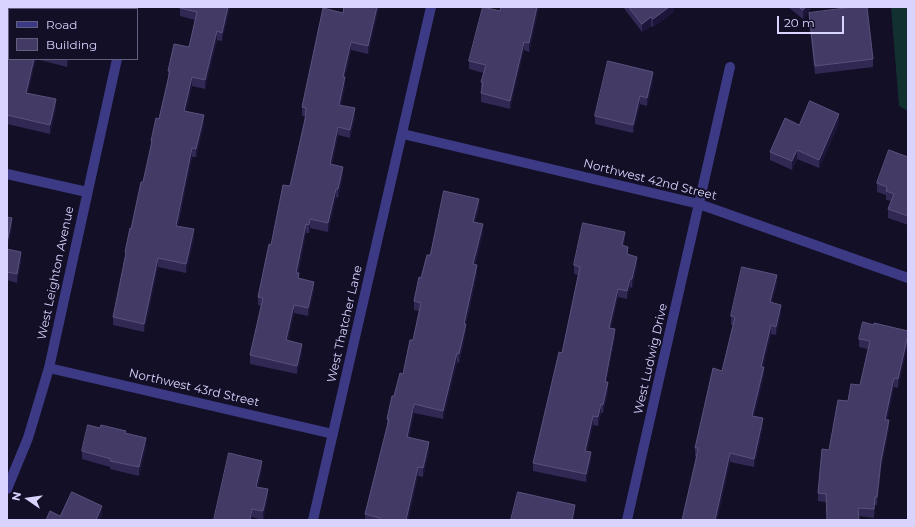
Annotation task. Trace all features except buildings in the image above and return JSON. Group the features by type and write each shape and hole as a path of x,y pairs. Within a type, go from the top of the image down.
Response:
{"street":[{"name":"West Thatcher Lane","path":"313,520 431,7"},
{"name":"West Leighton Avenue","path":"7,489 28,438 49,368 117,60"},
{"name":"West Ludwig Drive","path":"627,520 730,67"},
{"name":"Northwest 42nd Street","path":"402,134 699,204 908,278"},
{"path":"7,174 88,192"},
{"name":"Northwest 43rd Street","path":"49,368 333,434"}],"green space":[{"path":"891,7 908,7 908,111 899,106"}]}
